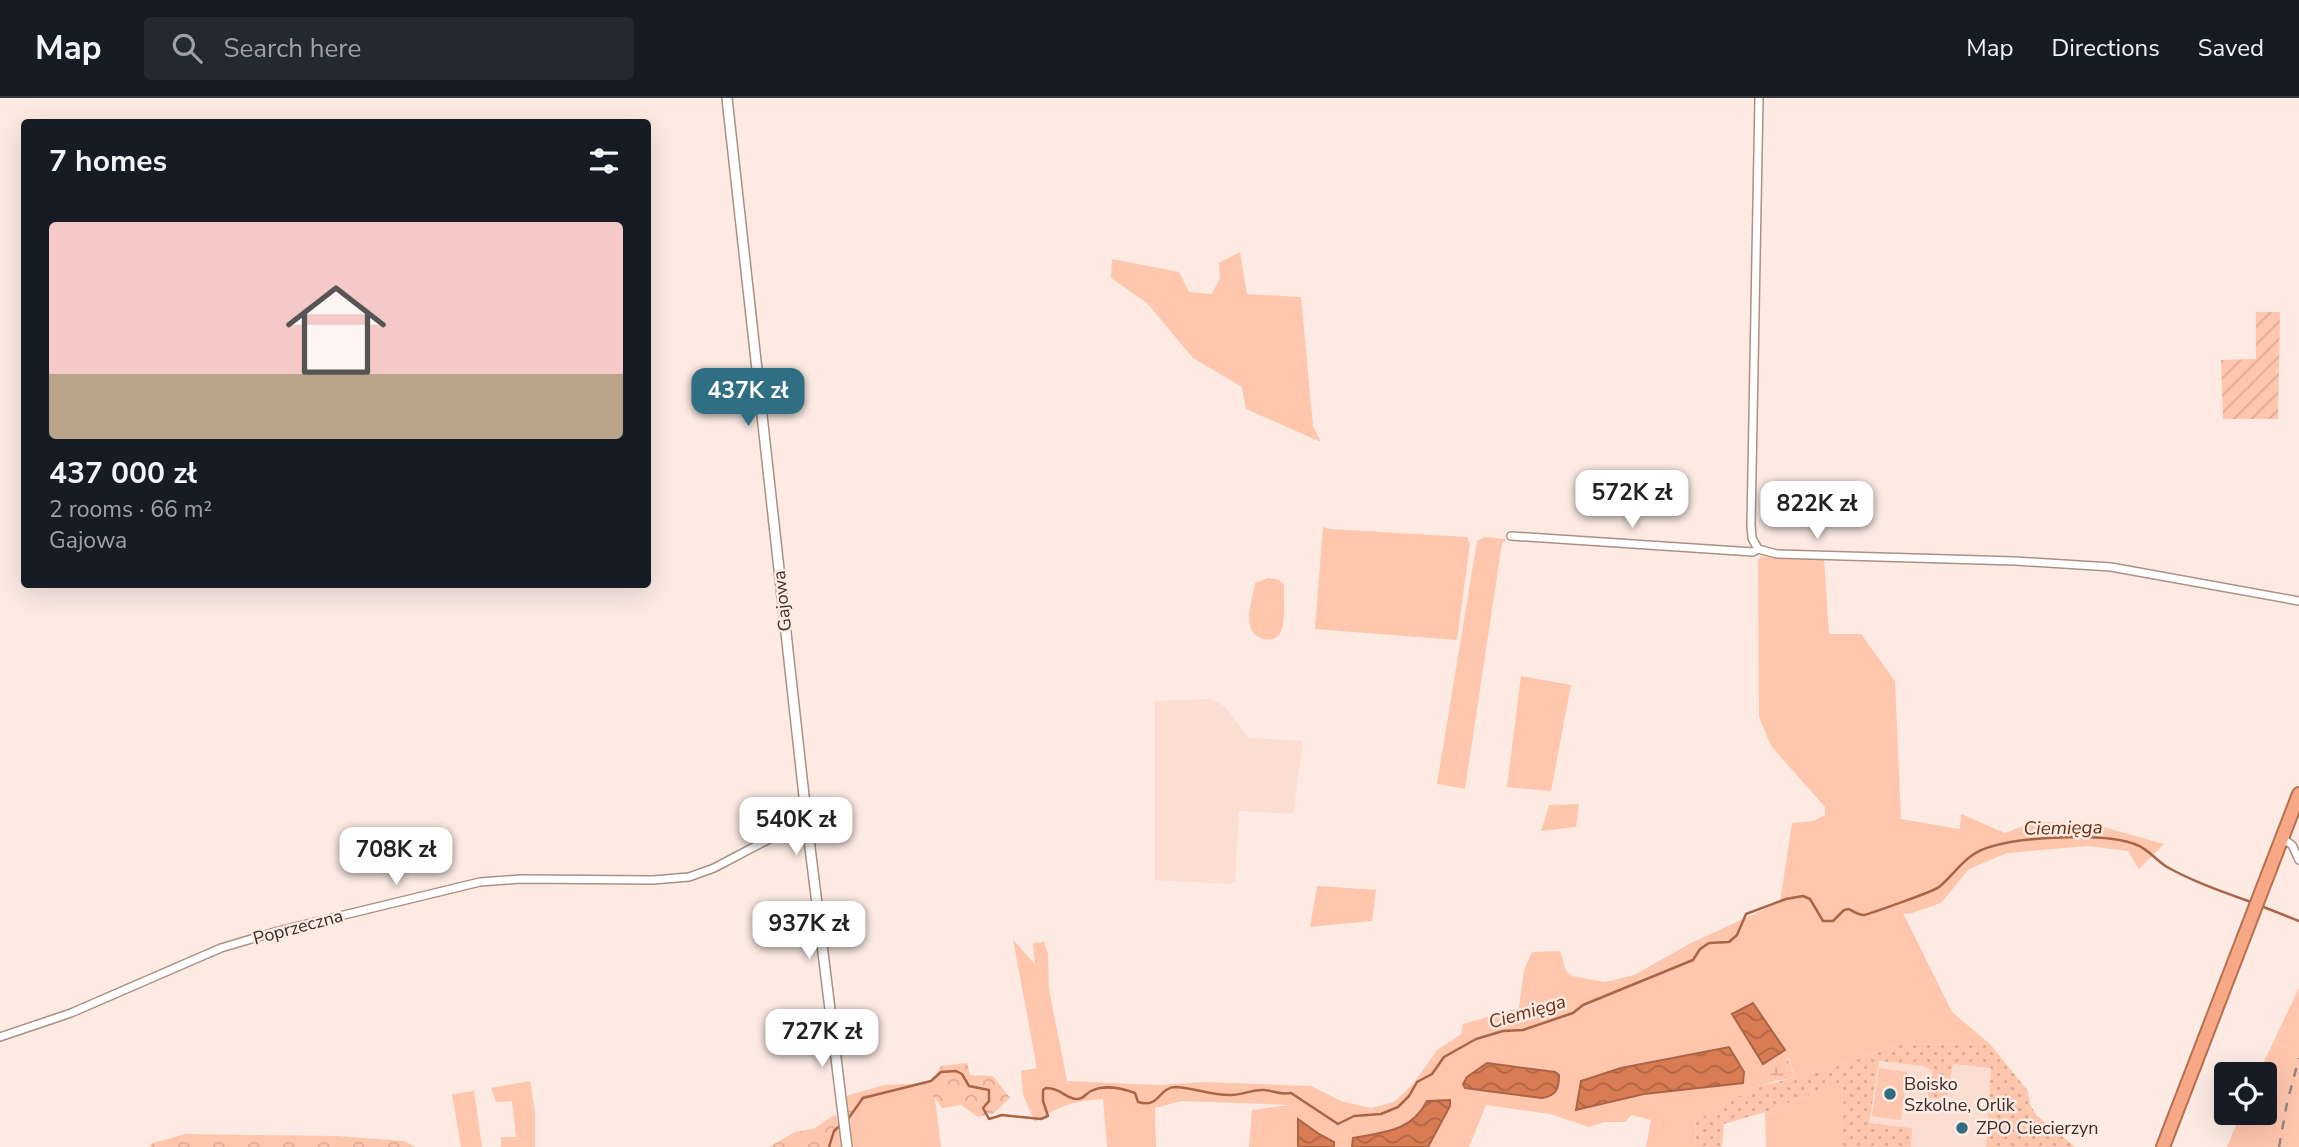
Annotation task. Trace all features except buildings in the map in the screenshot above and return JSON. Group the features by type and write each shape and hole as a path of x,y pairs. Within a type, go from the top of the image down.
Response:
{"highway":[{"path":"2162,1147 2299,794"}],"street":[{"name":"Gajowa","path":"727,98 807,822 847,1147"},
{"path":"1758,549 1752,538 1751,525 1759,98"},
{"path":"1511,536 1752,552 1758,549 1777,554 2015,561 2111,568 2299,601"},
{"name":"Poprzeczna","path":"0,1037 71,1013 221,948 278,931 480,882 520,879 653,880 690,877 807,822"},
{"path":"2282,838 2292,845 2299,860"}],"shaded area":[{"path":"1210,699 1224,706 1249,738 1303,741 1293,814 1239,811 1235,881 1229,884 1155,880 1155,701"},
{"path":"1879,1061 1923,1066 1933,1071 1947,1099 1953,1064 1991,1068 1986,1147 1911,1147 1912,1128 1869,1123"}],"green space":[{"path":"1240,252 1247,294 1301,297 1313,426 1321,442 1246,409 1242,387 1193,358 1147,303 1111,278 1112,259 1179,272 1189,292 1212,294 1220,278 1219,263"},
{"path":"2256,312 2280,312 2278,419 2223,419 2221,360 2256,359"},
{"path":"1323,527 1467,537 1470,543 1457,640 1315,629"},
{"path":"1485,537 1507,539 1502,543 1465,789 1437,784 1477,541"},
{"path":"1762,556 1824,559 1829,634 1861,634 1895,681 1901,819 1960,829 1961,814 2005,833 2033,822 2089,823 2164,844 2139,869 2128,851 2088,846 2007,853 1969,869 1941,903 1909,914 1903,913 1952,1012 1990,1044 1898,1045 1795,1078 1790,1061 1753,1003 1733,1014 1749,1045 1775,1081 1757,1086 1695,1121 1696,1147 1646,1147 1651,1120 1631,1115 1625,1122 1604,1122 1589,1127 1550,1114 1486,1105 1469,1147 1428,1147 1450,1106 1450,1100 1427,1101 1421,1111 1405,1125 1386,1132 1353,1138 1352,1147 1249,1147 1252,1110 1290,1105 1182,1101 1155,1108 1156,1147 1107,1147 1103,1099 1068,1105 1035,1122 1023,1095 1021,1071 1037,1068 1013,940 1035,964 1033,943 1044,942 1048,954 1049,989 1067,1081 1159,1085 1203,1082 1311,1086 1341,1101 1371,1108 1394,1102 1414,1083 1437,1050 1461,1034 1463,1024 1519,1008 1524,970 1532,952 1560,951 1566,971 1572,976 1605,982 1634,975 1691,943 1780,902 1792,823 1814,821 1825,815 1825,807 1771,746 1759,717 1758,560"},
{"path":"1268,578 1279,580 1284,585 1284,613 1279,634 1266,640 1252,631 1249,616 1255,583"},
{"path":"1521,676 1571,685 1551,791 1507,787"},
{"path":"1579,804 1576,827 1541,831 1549,805"},
{"path":"1317,886 1376,890 1372,921 1310,927"},
{"path":"2299,988 2299,1147 2227,1147 2236,1125 2277,1125 2277,1062 2264,1062"},
{"path":"1753,1003 1785,1050 1795,1078 1775,1081 1749,1045 1732,1014"},
{"path":"1990,1044 2028,1091 2030,1104 2036,1115 2075,1147 1986,1147 1991,1068 1953,1064 1947,1099 1928,1098 1933,1071 1923,1066 1879,1061 1869,1123 1912,1128 1911,1147 1841,1147 1843,1082 1765,1112 1724,1124 1722,1147 1696,1147 1695,1121 1757,1086 1795,1078 1898,1045"},
{"path":"967,1063 970,1075 993,1076 1010,1098 994,1113 978,1117 961,1105 942,1108 935,1098 916,1086 863,1098 849,1118 846,1096 884,1085 931,1083 941,1066"},
{"name":"Boisko Szkolne, Orlik","path":"1879,1068 1907,1072 1901,1120 1872,1116"},
{"path":"530,1081 535,1111 535,1147 501,1147 501,1137 516,1137 512,1101 496,1102 491,1088"},
{"path":"1843,1082 1841,1147 1766,1147 1765,1112"},
{"path":"916,1086 935,1098 941,1147 851,1147 850,1118 863,1098"},
{"path":"474,1091 482,1147 461,1147 452,1094"},
{"path":"836,1114 841,1147 769,1147 795,1132 813,1129"},
{"path":"185,1134 337,1136 404,1141 416,1147 149,1147 153,1143"}],"water":[{"path":"1753,1003 1785,1050 1763,1064 1732,1014"},
{"path":"1729,1047 1744,1072 1743,1083 1644,1094 1576,1110 1581,1081 1621,1068"},
{"path":"1487,1063 1555,1072 1559,1075 1557,1088 1551,1096 1542,1098 1465,1088 1463,1084 1467,1077"},
{"path":"1450,1100 1450,1106 1428,1147 1352,1147 1353,1138 1386,1132 1405,1125 1427,1101"},
{"path":"1298,1119 1334,1142 1334,1147 1298,1147"}],"waterway":[{"name":"Ciemięga","path":"848,1119 863,1098 931,1081 941,1072 956,1071 962,1074 969,1086 989,1090 989,1101 983,1108 989,1119 1002,1115 1041,1119 1048,1116 1043,1101 1043,1090 1046,1088 1077,1099 1096,1089 1107,1087 1135,1093 1138,1102 1145,1103 1151,1103 1166,1090 1176,1087 1224,1095 1256,1090 1291,1093 1338,1124 1354,1116 1381,1114 1398,1107 1409,1096 1417,1082 1432,1074 1444,1057 1476,1039 1503,1031 1523,1030 1573,1013 1583,1005 1693,960 1700,949 1709,943 1729,942 1737,935 1746,914 1786,899 1803,896 1810,899 1823,921 1833,921 1844,910 1849,909 1864,915 1939,887 1975,853 2007,843 2066,837 2123,841 2141,847 2167,867 2251,902"},
{"name":"Ciemięga","path":"2261,906 2299,921"},
{"name":"Ciemięga","path":"829,1147 834,1131 843,1123"}],"railway":[{"path":"2279,1147 2299,1058"}],"place":[{"name":"Boisko Szkolne, Orlik","path":"1890,1094"},
{"name":"ZPO Ciecierzyn","path":"1962,1128"}]}
